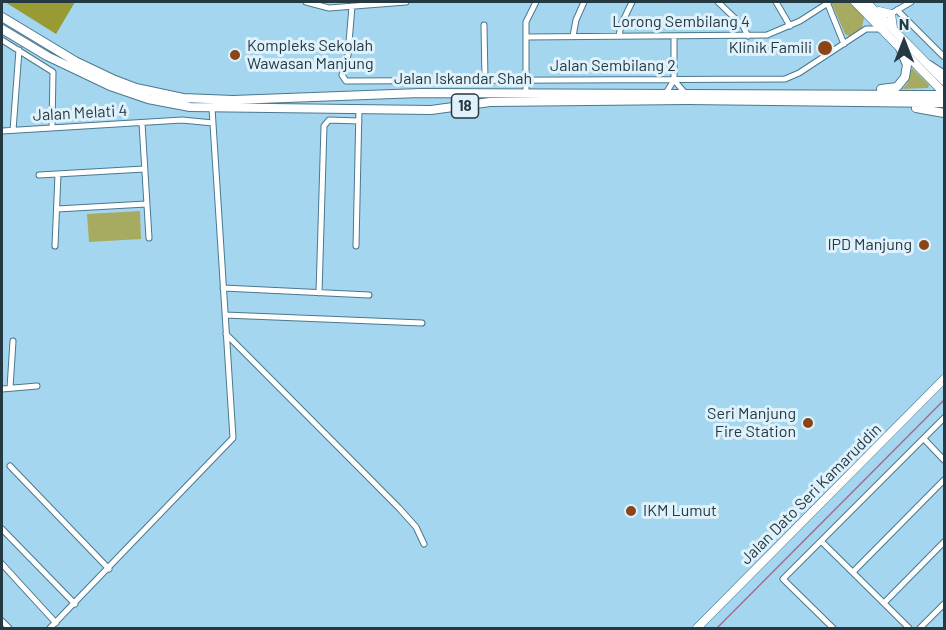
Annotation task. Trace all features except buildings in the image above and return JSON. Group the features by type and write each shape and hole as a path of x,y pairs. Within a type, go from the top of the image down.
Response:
{"main road":[{"name":"Jalan Iskandar Shah","path":"2,17 96,72 136,88 159,94 226,100 406,93 945,94"},
{"name":"Jalan Iskandar Shah","path":"2,29 47,56 110,87 167,103 212,108 439,109 490,102 687,100 945,103"},
{"path":"820,93 897,87 907,71 900,48"},
{"path":"929,65 945,75"},
{"path":"406,93 415,97 418,102 410,109"},
{"path":"439,93 429,99 432,106 439,109"},
{"path":"879,104 945,113"}],"street":[{"path":"306,2 323,8 334,5 406,2"},
{"path":"526,94 526,22 536,2"},
{"path":"573,36 576,20 584,2"},
{"path":"619,36 632,2"},
{"path":"718,2 743,26 748,36"},
{"path":"776,2 790,26"},
{"path":"828,2 844,44"},
{"name":"Lorong Sembilang 4","path":"526,37 775,34 828,2"},
{"path":"855,2 869,8 894,12 943,56"},
{"path":"894,12 910,2"},
{"path":"344,96 346,81 342,75 348,55 352,6"},
{"path":"869,8 882,29 945,94"},
{"path":"869,8 866,29 882,29"},
{"path":"869,8 945,81"},
{"path":"893,29 894,12"},
{"path":"484,25 485,80"},
{"name":"Jalan Sembilang 2","path":"346,81 785,79 799,74 866,29"},
{"path":"666,93 674,80 674,36"},
{"path":"2,40 53,72 52,128"},
{"path":"13,130 18,50"},
{"path":"674,80 685,93"},
{"path":"50,628 232,442 212,108"},
{"path":"356,246 359,108"},
{"name":"Jalan Melati 4","path":"2,131 195,120 213,123"},
{"path":"319,293 324,126 329,120 359,121"},
{"path":"142,123 149,238"},
{"path":"39,175 144,169"},
{"path":"55,246 58,174"},
{"path":"57,209 146,204"},
{"path":"223,288 369,295"},
{"path":"225,315 422,323"},
{"path":"226,334 399,508 416,527 424,544"},
{"path":"10,388 13,341"},
{"name":"Jalan Dato Seri Kamaruddin","path":"697,628 945,379"},
{"path":"2,389 37,386"},
{"path":"832,628 783,579 945,417"},
{"path":"924,439 945,460"},
{"path":"10,466 109,569"},
{"path":"853,572 945,480"},
{"path":"2,529 75,604"},
{"path":"822,542 909,628"},
{"path":"884,603 945,542"},
{"path":"2,564 56,623"},
{"path":"920,628 945,604"},
{"path":"2,621 9,628"}],"green space":[{"path":"831,2 850,2 864,17 862,28 851,37 845,34"},
{"path":"912,68 929,85 928,88 902,89 907,84"},
{"path":"140,211 141,239 89,242 87,214"}],"shaded area":[{"path":"5,2 75,2 56,34"}],"waterway":[{"path":"717,628 944,400"}],"place":[{"name":"Klinik Famili","path":"825,48"},
{"name":"Kompleks Sekolah Wawasan Manjung","path":"235,55"},
{"name":"IPD Manjung","path":"924,245"},
{"name":"Seri Manjung Fire Station","path":"808,423"},
{"name":"IKM Lumut","path":"631,511"}]}
